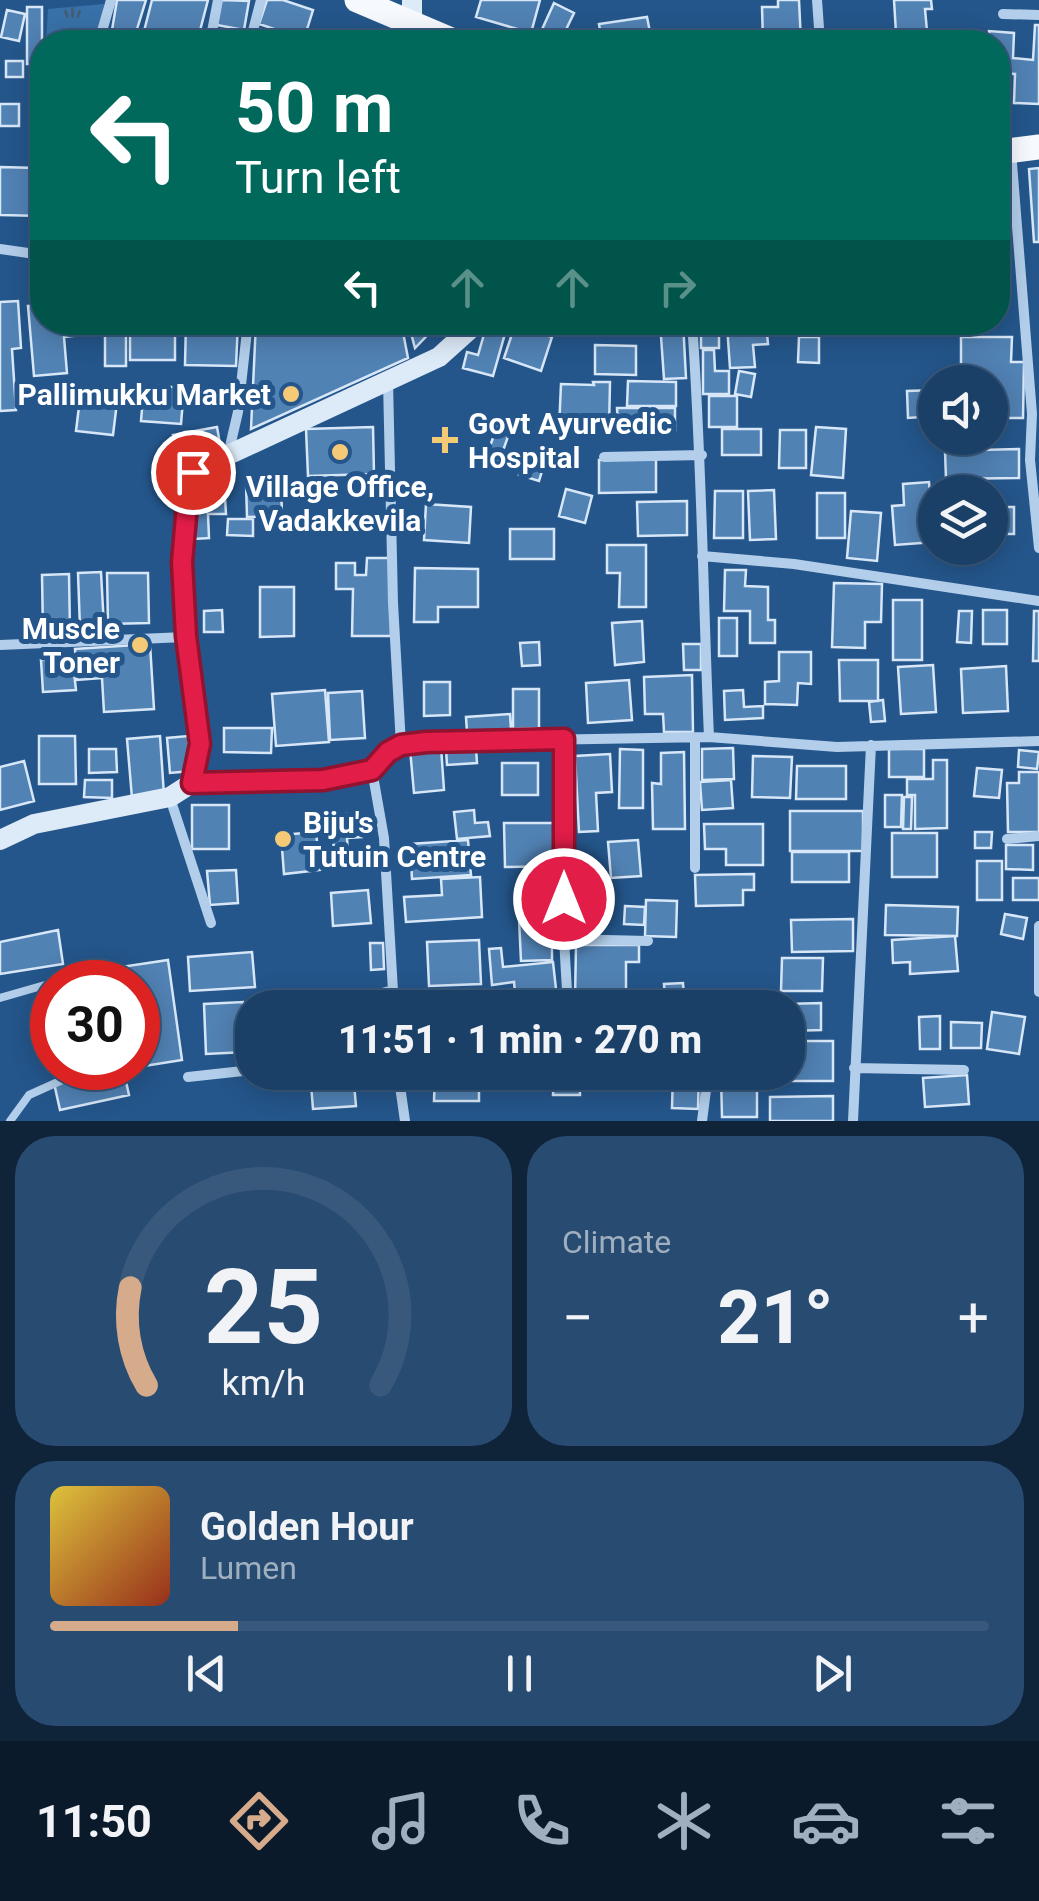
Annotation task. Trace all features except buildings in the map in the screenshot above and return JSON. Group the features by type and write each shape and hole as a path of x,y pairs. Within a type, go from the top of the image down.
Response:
{"main road":[{"path":"357,0 412,22"},
{"path":"1010,150 1039,146"}],"street":[{"path":"103,30 112,0"},
{"path":"212,30 218,0"},
{"path":"253,30 261,0"},
{"path":"818,0 819,30"},
{"path":"1003,14 1039,16"},
{"path":"1010,200 1036,413 1034,459 1039,548"},
{"path":"0,249 30,253"},
{"path":"228,455 238,412 247,335"},
{"path":"192,783 200,744 186,636 182,562 193,472 202,464 438,357 463,335"},
{"path":"693,335 702,455 709,738"},
{"path":"388,380 401,745"},
{"path":"604,457 702,455"},
{"path":"702,556 794,564 1039,602"},
{"path":"0,645 186,636"},
{"path":"0,840 34,824 170,797 192,783 323,780 372,770 388,752 401,745 709,738 836,747 1039,742"},
{"path":"564,739 567,990"},
{"path":"695,739 696,868"},
{"path":"852,1121 871,745"},
{"path":"372,770 384,838 393,990"},
{"path":"170,797 211,924"},
{"path":"1008,839 1039,836"},
{"path":"1039,926 1039,992"},
{"path":"564,939 648,940"},
{"path":"854,1068 964,1070"},
{"path":"188,1077 235,1072"},
{"path":"401,1090 405,1121"},
{"path":"702,1121 706,1090"}],"lane":[{"path":"0,998 30,990"},
{"path":"10,1121 29,1095 40,1090"}],"green space":[{"path":"104,4 101,30 47,30 48,9"}],"place":[{"name":"Pallimukku Market","path":"291,394"},
{"name":"Govt Ayurvedic Hospital","path":"445,440"},
{"name":"Village Office, Vadakkevila","path":"340,452"},
{"name":"Muscle Toner","path":"140,645"},
{"name":"Biju's Tutuin Centre","path":"283,839"}],"route":[{"path":"193,472 182,562 186,636 200,744 192,783 323,780 372,770 388,752 401,745 426,742 564,739 564,899"}]}
